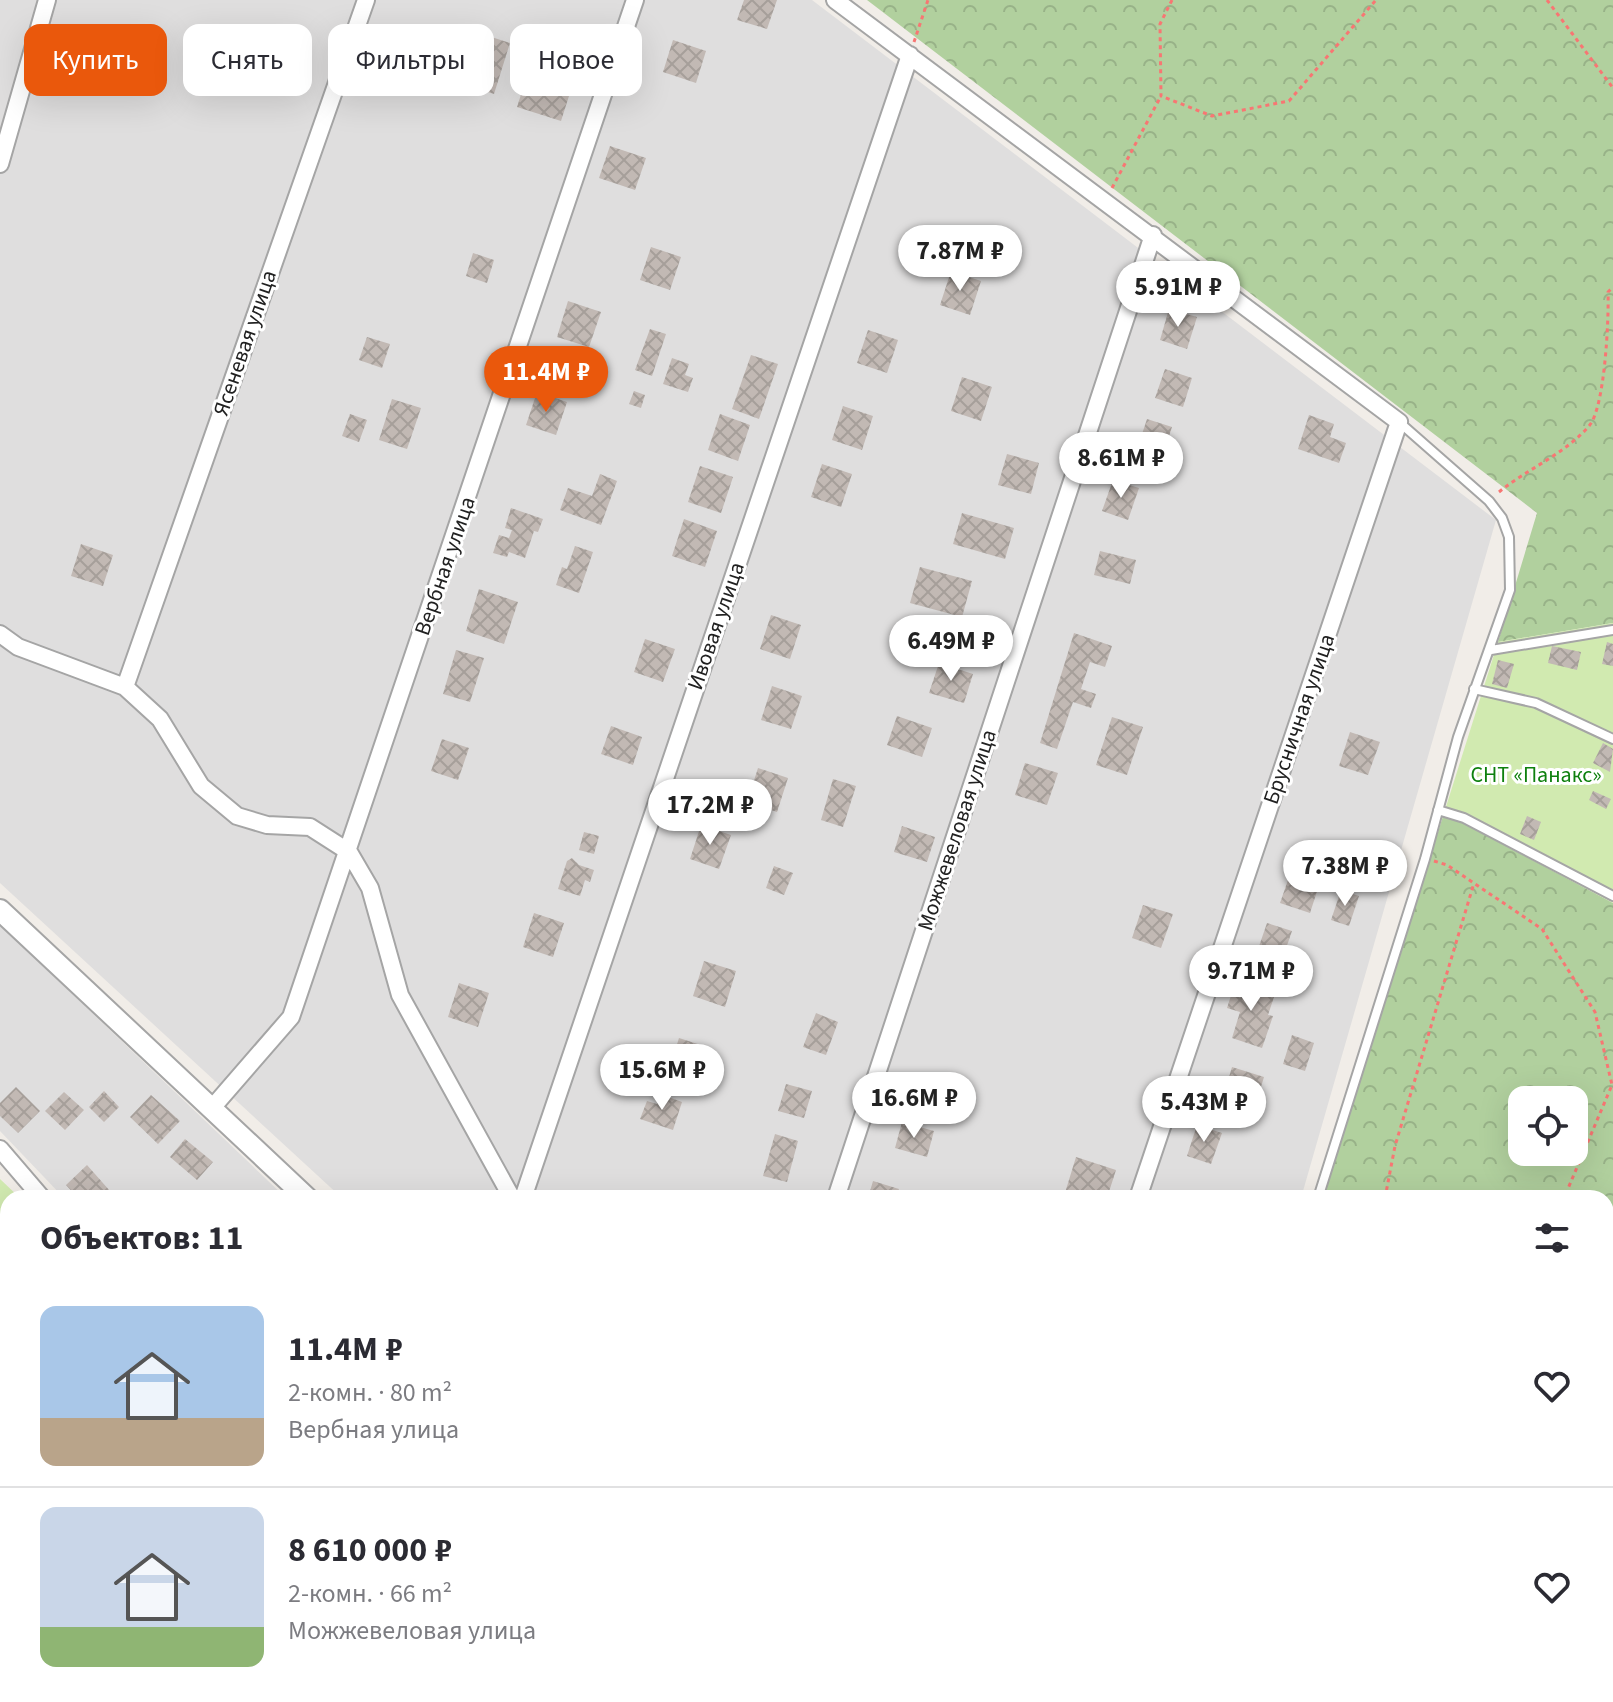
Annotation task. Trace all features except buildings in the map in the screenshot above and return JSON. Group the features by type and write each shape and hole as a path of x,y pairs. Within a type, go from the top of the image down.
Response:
{"street":[{"path":"0,164 47,0"},
{"name":"Ясеневая улица","path":"125,687 366,0"},
{"name":"Вербная улица","path":"212,1108 291,1017 635,0"},
{"path":"835,0 1399,422"},
{"name":"Ивовая улица","path":"526,1190 910,55"},
{"name":"Можжевеловая улица","path":"839,1190 1153,235"},
{"name":"Брусничная улица","path":"1141,1190 1399,422"},
{"path":"0,634 18,647 125,687 160,719 201,786 237,816 267,825 310,827 349,852 370,888 400,995 508,1190"},
{"path":"0,910 299,1190"},
{"path":"0,1149 35,1190"}],"lane":[{"path":"1321,1190 1425,859 1474,689 1491,650 1510,590 1509,537 1489,501 1399,422"},
{"path":"1491,650 1613,630"},
{"path":"1474,689 1536,703 1613,739"},
{"path":"1438,810 1464,818 1613,896"}],"path":[{"path":"910,55 928,0"},
{"path":"1106,200 1161,96 1160,24 1172,0"},
{"path":"1161,96 1212,116 1289,101 1376,0"},
{"path":"1547,0 1613,88"},
{"path":"1489,501 1591,424 1609,341 1608,292 1613,287"},
{"path":"1425,859 1447,865 1542,929 1595,1012 1612,1085 1567,1190"},
{"path":"1387,1190 1395,1146 1474,883"}],"shaded area":[{"path":"0,0 812,0 1496,520 1303,1190 333,1190 0,883"},
{"path":"0,925 278,1190 56,1190 0,1131"}],"green space":[{"path":"867,0 1613,0 1613,623 1498,642 1537,513"},
{"name":"СНТ «Панакс»","path":"1613,623 1613,903 1444,813 1498,642"},
{"path":"1444,813 1613,903 1613,1190 1326,1190"},
{"path":"0,1179 12,1190 0,1190"}]}
